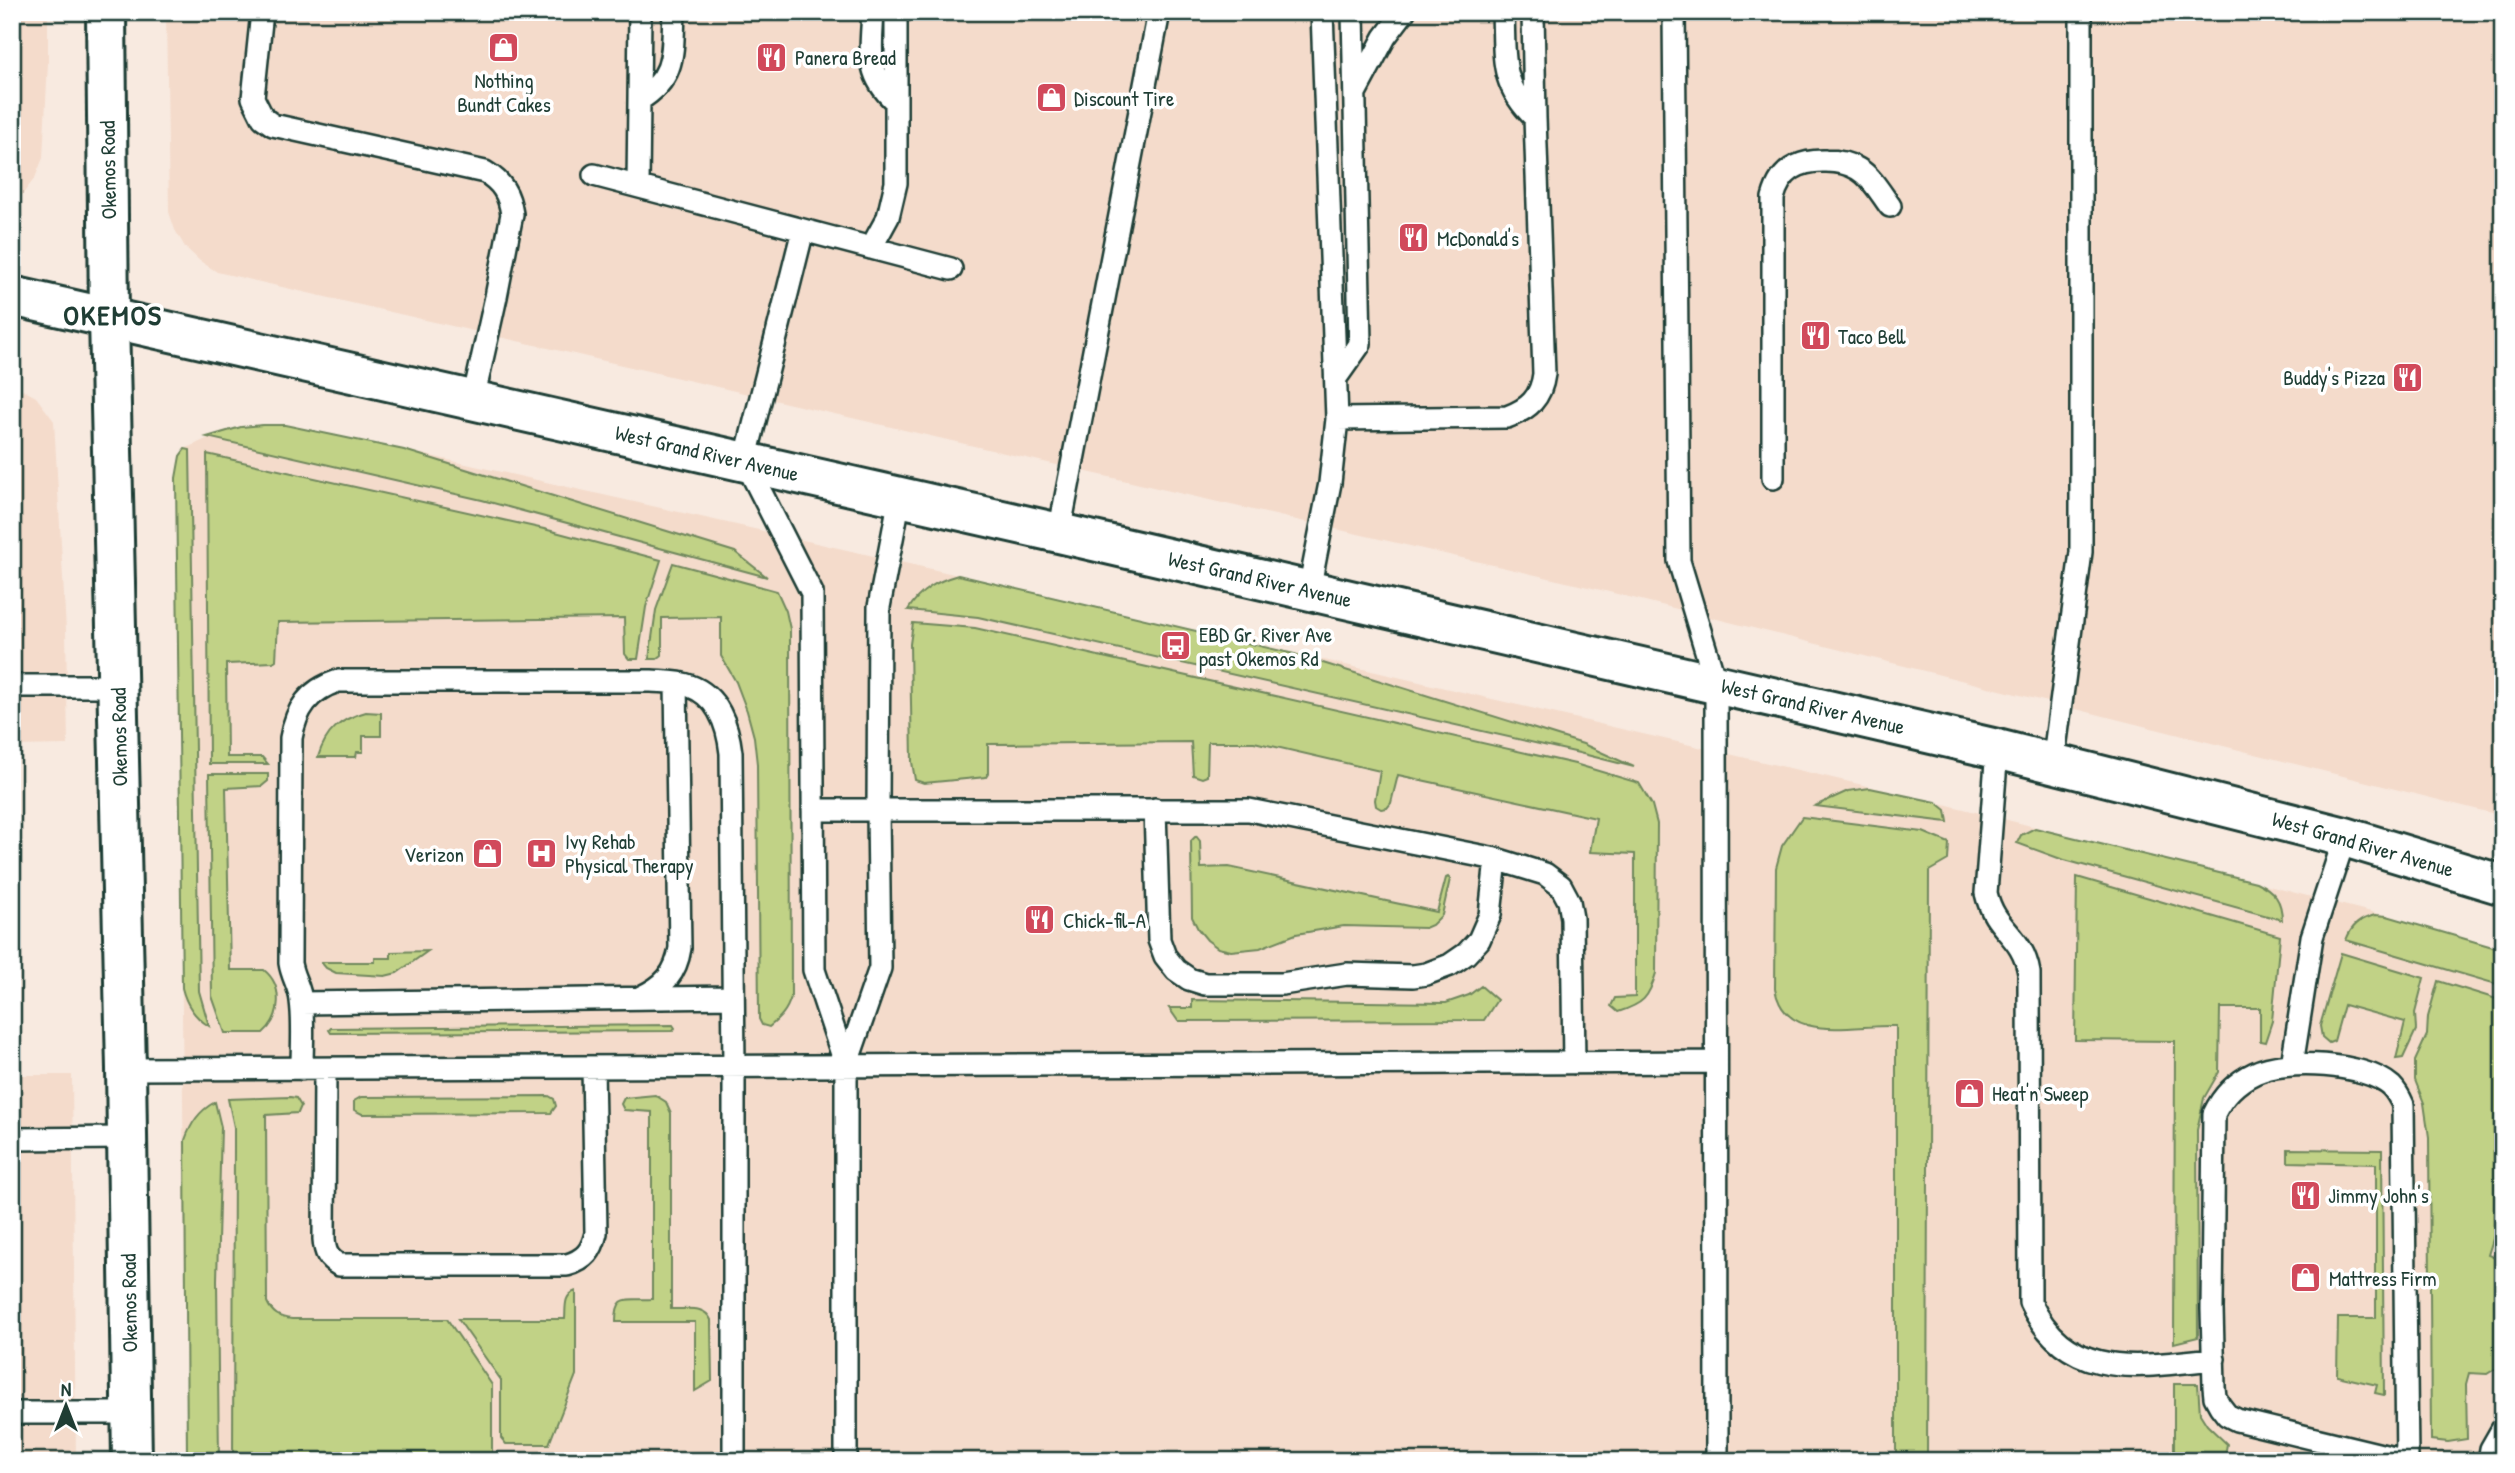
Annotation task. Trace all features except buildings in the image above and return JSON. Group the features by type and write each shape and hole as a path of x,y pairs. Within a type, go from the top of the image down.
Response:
{"main road":[{"name":"Okemos Road","path":"106,12 109,318 132,1461"},
{"name":"West Grand River Avenue","path":"12,296 745,461 1997,749 2345,837 2503,885"}],"lane":[{"path":"262,12 253,99 263,118 273,125 485,172 496,178 505,189 512,214 473,400"},
{"path":"638,186 640,12"},
{"path":"639,100 654,91 665,79 672,61 674,12"},
{"path":"873,12 871,56 874,73 881,89 896,102"},
{"path":"871,248 881,233 893,200 895,183 896,12"},
{"path":"1059,533 1159,12"},
{"path":"1309,590 1330,483 1337,419 1322,12"},
{"path":"1336,378 1360,344 1353,12"},
{"path":"1354,93 1385,37 1405,12"},
{"path":"1503,12 1506,74 1512,90 1535,118"},
{"path":"1337,419 1507,417 1529,407 1543,386 1533,12"},
{"path":"1674,12 1679,561 1716,684 1717,1461"},
{"path":"2053,764 2081,552 2081,12"},
{"path":"1773,478 1773,198 1776,186 1783,175 1808,161 1841,162 1856,167 1867,176 1890,206"},
{"path":"594,175 951,269"},
{"path":"803,230 745,461 812,593 814,970 846,1066 846,1461"},
{"path":"846,1066 880,968 879,607 900,497"},
{"path":"302,1069 302,1003 290,963 291,748 294,720 313,693 324,685 338,681 651,681 691,686 708,698 721,713 731,752 734,1461"},
{"path":"639,998 657,990 671,978 678,964 680,948 676,683"},
{"path":"12,685 117,686"},
{"path":"1997,749 1986,893 1990,909 1998,923 2023,949 2029,972 2030,1302 2050,1335 2084,1359 2108,1364 2160,1364 2214,1359"},
{"path":"1155,809 1159,940 1165,956 1176,970 1189,979 1205,984 1282,984 1347,974 1413,976 1450,965 1466,954 1479,940 1490,915 1496,859"},
{"path":"813,810 1249,810 1496,859 1545,874 1561,886 1569,901 1572,918 1574,1063"},
{"path":"2291,1065 2312,937 2345,837"},
{"path":"302,1003 733,997"},
{"path":"126,1069 1716,1062"},
{"path":"2291,1065 2343,1067 2382,1081 2398,1094 2403,1105 2406,1461 2237,1420 2227,1415 2215,1397 2212,1309 2214,1114 2220,1101 2230,1090 2257,1072 2274,1066 2291,1065"},
{"path":"325,1069 324,1240 325,1251 330,1259 339,1265 567,1265 585,1256 593,1246 596,1233 593,1067"},
{"path":"12,1139 127,1138"},
{"path":"12,1413 131,1413"},
{"path":"2489,1461 2490,1449 2503,1428"}],"shaded area":[{"path":"12,12 48,12 48,63 43,158 35,178 22,195 12,202"},
{"path":"166,12 2503,12 2503,816 1601,590 217,272 185,247 169,212"},
{"path":"12,384 36,397 54,421 66,630 68,745 12,746"},
{"path":"263,425 285,425 404,450 958,575 1936,802 2387,916 2503,950 2503,1461 187,1461 176,478 180,456 185,449 223,431"},
{"path":"12,1075 72,1075 76,1461 12,1461"}],"green space":[{"path":"285,425 404,450 735,552 767,577 482,500 207,437 241,427"},
{"path":"185,449 190,450 199,991 209,1026 191,1010 182,988 176,478 180,456"},
{"path":"207,454 544,529 661,560 646,607 638,659 629,659 625,654 624,618 278,622 276,660 226,664 227,757 262,757 268,764 209,764"},
{"path":"673,563 777,591 790,629 791,997 783,1014 769,1027 762,1025 759,1019 757,764 754,737 736,682 721,656 721,617 662,618 662,655 657,659 649,659 656,610"},
{"path":"958,575 1294,654 1583,744 1634,767 978,617 908,610 930,587"},
{"path":"913,623 975,628 1575,764 1639,783 1652,805 1657,824 1656,973 1651,989 1644,999 1634,1006 1618,1012 1611,1006 1615,998 1635,997 1635,854 1590,852 1596,818 1398,775 1391,803 1387,808 1381,809 1376,806 1375,800 1380,771 1254,742 1208,742 1207,776 1202,778 1193,775 1191,742 988,744 986,777 924,783 915,780 912,762 910,644"},
{"path":"366,712 381,713 381,736 363,736 363,752 357,752 356,757 318,757 325,740 335,727"},
{"path":"209,774 268,774 268,781 262,786 226,788 230,970 264,970 275,984 277,1011 263,1033 225,1033 212,996"},
{"path":"1870,788 1936,802 1946,810 1948,822 1815,806 1848,791"},
{"path":"1802,817 1923,832 1949,843 1948,860 1929,871 1929,1461 1896,1461 1896,1026 1824,1028 1807,1025 1792,1018 1781,1007 1775,989 1776,868 1782,846"},
{"path":"2035,828 2256,882 2276,897 2281,907 2282,920 2061,859 2017,843 2021,835"},
{"path":"1196,836 1200,841 1201,868 1229,867 1437,912 1448,877 1450,879 1442,915 1425,928 1344,926 1296,934 1260,948 1231,951 1218,948 1207,940 1192,917 1191,841"},
{"path":"2077,877 2280,936 2272,1021 2265,1042 2260,1041 2260,1008 2220,1008 2219,1072 2204,1098 2197,1130 2198,1337 2174,1343 2175,1041 2075,1040"},
{"path":"2375,915 2387,916 2503,950 2503,986 2346,940 2357,923"},
{"path":"428,951 397,973 385,976 336,973 321,962 375,962 375,958 391,958 391,952"},
{"path":"2341,953 2424,978 2415,1013 2416,1030 2403,1058 2396,1059 2405,1022 2344,1005 2334,1041 2329,1043 2322,1037 2320,1026"},
{"path":"2438,981 2503,1001 2503,1207 2488,1255 2503,1261 2503,1364 2487,1374 2469,1373 2466,1384 2467,1439 2448,1442 2431,1440 2429,1137 2424,1103 2415,1080 2415,1061 2427,1035 2428,1017"},
{"path":"1481,986 1497,1000 1484,1020 1178,1021 1169,1008 1192,1008 1192,1000 1446,1003 1469,995"},
{"path":"673,1025 673,1031 331,1033 329,1030 331,1028"},
{"path":"655,1095 666,1102 671,1113 671,1309 699,1310 711,1320 712,1381 695,1391 695,1322 616,1322 621,1302 630,1299 652,1299 652,1112 624,1110 621,1104 624,1098"},
{"path":"549,1096 554,1099 556,1106 551,1113 362,1114 354,1110 354,1101 361,1097"},
{"path":"296,1098 301,1106 298,1113 266,1115 269,1306 280,1316 292,1319 447,1319 492,1385 492,1461 233,1461 234,1127 228,1099"},
{"path":"215,1102 221,1127 217,1280 219,1461 187,1461 185,1140 196,1118"},
{"path":"2288,1149 2382,1150 2384,1395 2375,1393 2377,1385 2337,1376 2338,1318 2376,1318 2376,1164 2288,1162"},
{"path":"576,1291 576,1375 549,1444 506,1444 501,1438 501,1380 458,1319 565,1319 567,1299"},
{"path":"2174,1384 2198,1384 2200,1414 2207,1425 2227,1444 2224,1461 2174,1461"}],"place":[{"name":"Nothing Bundt Cakes","path":"504,48"},
{"name":"Panera Bread","path":"772,57"},
{"name":"Discount Tire","path":"1051,98"},
{"name":"McDonald's","path":"1414,238"},
{"name":"Taco Bell","path":"1815,336"},
{"name":"Buddy's Pizza","path":"2408,377"},
{"name":"EBD Gr. River Ave past Okemos Rd","path":"1176,646"},
{"name":"Ivy Rehab Physical Therapy","path":"542,853"},
{"name":"Verizon","path":"487,854"},
{"name":"Chick-fil-A","path":"1040,920"},
{"name":"Heat'n Sweep","path":"1969,1093"},
{"name":"Jimmy John's","path":"2305,1195"},
{"name":"Mattress Firm","path":"2306,1278"}],"district":[{"name":"OKEMOS","path":"113,315"}]}
